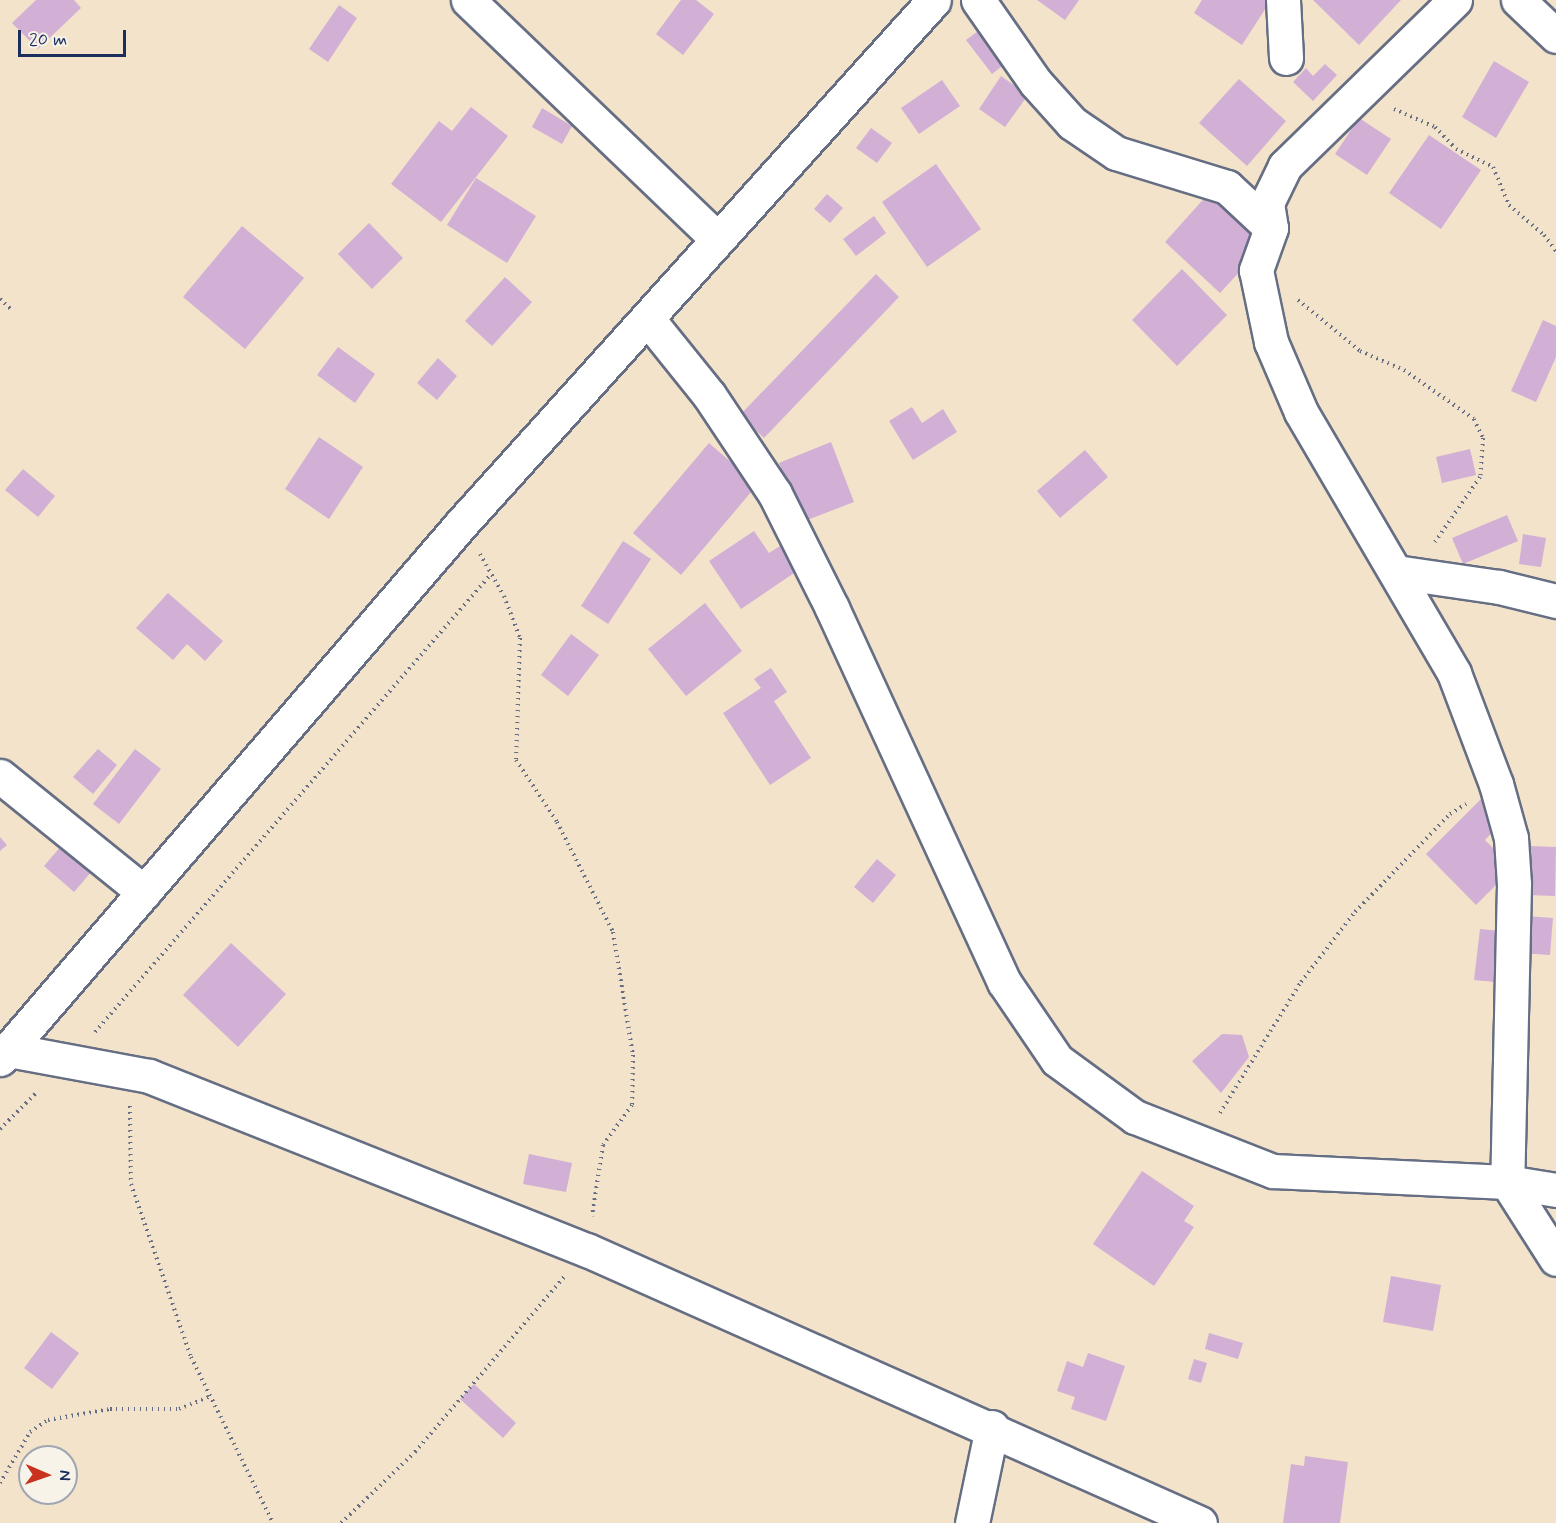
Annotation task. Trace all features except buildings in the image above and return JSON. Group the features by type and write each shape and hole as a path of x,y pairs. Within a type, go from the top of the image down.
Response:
{"street":[{"path":"468,0 716,238"},
{"path":"4,1055 462,523 716,238 934,0"},
{"path":"978,0 1036,83 1072,123 1116,153 1227,186 1271,228"},
{"path":"1283,0 1286,58"},
{"path":"1455,0 1285,166 1267,203 1271,228 1256,270 1271,342 1301,412 1404,573 1454,673 1496,784 1512,838 1514,884 1507,1182 1556,1259"},
{"path":"1518,0 1556,36"},
{"path":"647,318 709,395 774,494 832,608 1004,982 1057,1060 1135,1117 1274,1171 1507,1182 1556,1190"},
{"path":"1404,573 1499,587 1556,601"},
{"path":"0,776 144,892"},
{"path":"4,1055 69,1061 149,1076 587,1250 992,1427 1200,1523"},
{"path":"972,1523 992,1427"}],"path":[{"path":"1392,108 1435,127 1456,149 1493,167 1509,205 1544,235 1556,251"},
{"path":"1256,270 1360,351 1404,370 1474,419 1483,438 1480,477 1404,573"},
{"path":"0,299 12,310"},
{"path":"341,1523 415,1452 587,1250 603,1145 632,1106 633,1055 613,932 558,822 516,760 520,638 491,574 462,523"},
{"path":"0,1130 69,1061 491,574"},
{"path":"1202,1142 1302,982 1355,912 1450,814 1496,784"},
{"path":"129,1072 131,1184 191,1357 273,1523"},
{"path":"0,1483 30,1432 48,1420 110,1409 179,1409 211,1396"}]}
